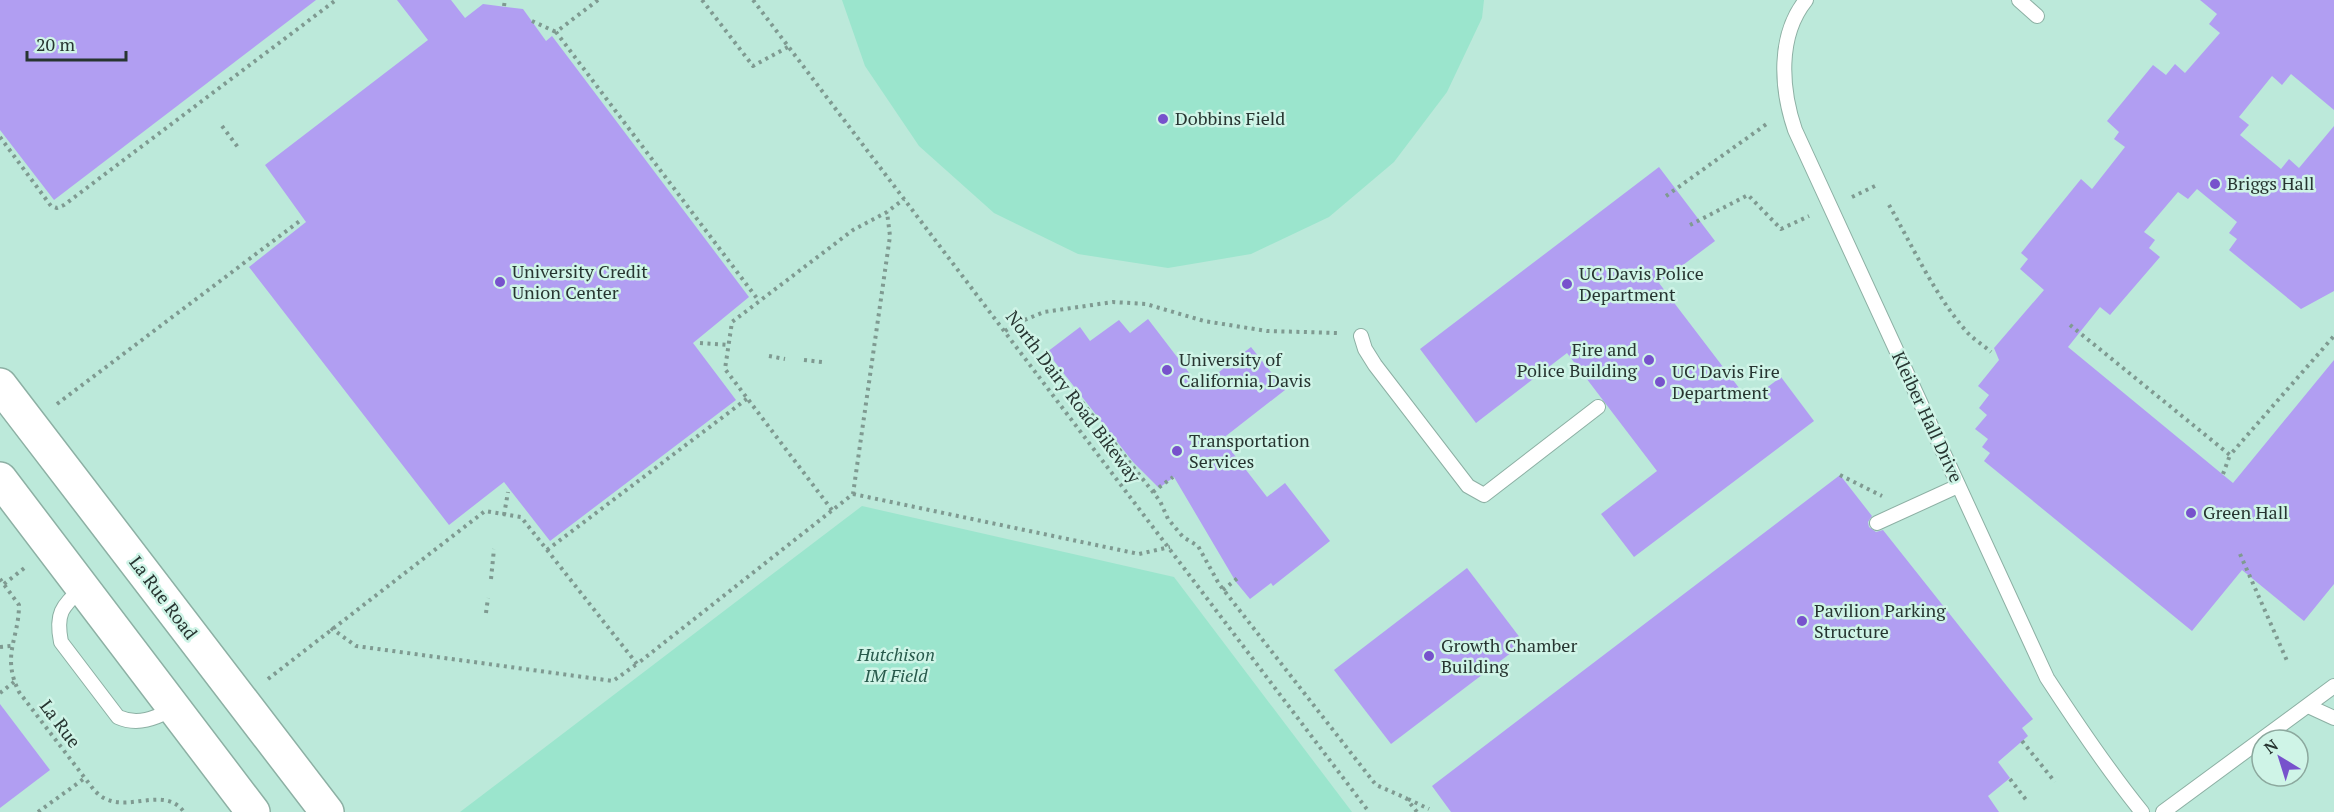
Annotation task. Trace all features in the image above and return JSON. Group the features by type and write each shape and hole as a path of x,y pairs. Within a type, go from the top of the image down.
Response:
{"main road":[{"name":"La Rue Road","path":"0,385 327,812"},
{"path":"0,479 253,812"}],"lane":[{"name":"Kleiber Hall Drive","path":"1806,0 1801,6 1788,40 1783,75 1788,110 1830,207 2047,678 2080,729 2142,812"},
{"path":"2019,0 2037,16"},
{"path":"1361,336 1365,349 1382,374 1468,486 1484,495 1598,408"},
{"path":"1877,523 1958,486"},
{"path":"83,587 62,607 59,629 61,642 118,717 129,722 150,720 174,709"},
{"path":"2163,812 2334,686"},
{"path":"2308,706 2334,718"}],"path":[{"path":"0,137 51,206 57,208 74,198 336,0"},
{"path":"504,6 505,0"},
{"path":"556,32 598,0"},
{"path":"702,0 753,66 788,47"},
{"name":"North Dairy Road Bikeway","path":"753,0 1370,812"},
{"path":"532,21 556,32 759,301"},
{"path":"1666,196 1788,110"},
{"path":"222,126 240,150"},
{"path":"1690,225 1748,195 1781,229 1879,184"},
{"path":"832,510 725,369 732,322 853,230 887,212 904,199"},
{"path":"1888,205 1935,288 1967,332 1991,352"},
{"path":"331,628 356,646 613,681 637,664 853,494 890,236 887,212"},
{"path":"54,406 301,220"},
{"path":"1005,331 1017,323 1044,312 1113,302 1146,304 1204,321 1267,331 1361,336"},
{"path":"2070,325 2230,455"},
{"path":"2223,474 2230,455 2334,336"},
{"path":"700,343 729,345"},
{"path":"769,356 785,359"},
{"path":"804,360 822,362"},
{"path":"547,550 748,398"},
{"path":"1082,402 1160,501 1168,519 1184,537 1198,546 1224,590 1376,785 1429,809"},
{"path":"1100,424 1105,420"},
{"path":"1840,475 1907,509"},
{"path":"1153,492 1173,477"},
{"path":"504,514 508,492"},
{"path":"853,494 1139,554 1170,547"},
{"path":"265,682 331,628 485,511 521,517 637,664"},
{"path":"490,579 494,549"},
{"path":"2240,554 2288,663"},
{"path":"4,584 30,564"},
{"path":"1224,590 1239,577"},
{"name":"La Rue","path":"0,579 19,605 11,646 11,668 14,682 19,692 94,790 105,799 118,802 162,799 171,801 184,812"},
{"path":"486,613 488,598"},
{"path":"0,647 11,646"},
{"path":"0,693 14,682"},
{"path":"2022,741 2055,782"},
{"path":"38,812 85,778"},
{"path":"2010,778 2027,801"},
{"path":"1406,798 1417,812"}],"shaded area":[{"name":"University of California, Davis","path":"0,0 2334,0 2334,812 0,812"}],"green space":[{"name":"Dobbins Field","path":"842,0 1484,0 1482,18 1447,92 1394,162 1329,217 1251,254 1168,268 1078,254 994,213 919,146 865,66"},
{"name":"Hutchison IM Field","path":"862,506 1174,577 1352,812 460,812"}],"building":[{"path":"0,0 316,0 54,200 0,130"},
{"name":"University Credit Union Center","path":"397,0 451,0 465,18 483,4 523,9 546,41 552,36 749,297 693,343 736,400 550,541 504,482 449,525 249,267 306,222 265,165 428,40"},
{"path":"2200,0 2334,0 2334,110 2291,74 2282,85 2272,76 2239,117 2249,125 2240,135 2281,169 2289,159 2299,168 2334,126 2334,291 2301,309 2229,250 2237,239 2229,233 2237,222 2197,189 2188,199 2178,192 2144,232 2155,240 2149,248 2160,257 2110,315 2100,307 2068,347 2233,483 2334,360 2334,584 2304,621 2242,570 2192,631 1984,461 1990,453 1982,447 1988,439 1975,429 1987,415 1979,408 1989,395 1978,386 1999,360 1994,348 2044,290 2020,269 2028,259 2021,253 2081,179 2092,189 2125,147 2114,139 2119,132 2107,121 2153,65 2166,75 2175,64 2185,73 2220,33 2209,24 2217,14"},
{"name":"Fire and Police Building","path":"1659,167 1715,241 1659,283 1749,401 1781,377 1814,421 1634,557 1601,514 1657,471 1567,353 1476,423 1420,349"},
{"name":"Transportation Services","path":"1148,319 1200,387 1251,347 1285,390 1222,439 1267,497 1285,483 1330,541 1273,586 1271,583 1250,599 1236,582 1174,477 1159,488 1133,462 1047,352 1080,327 1090,341 1119,320 1130,333"},
{"name":"Pavilion Parking Structure","path":"1840,475 1872,516 1868,522 1869,527 1876,532 1883,530 2033,719 2022,728 2028,736 1998,762 2010,778 1988,796 1999,812 1451,812 1432,786"},
{"name":"Growth Chamber Building","path":"1467,568 1524,643 1391,744 1334,670"},
{"path":"0,704 50,770 0,808"}],"place":[{"name":"Dobbins Field","path":"1163,119"},
{"name":"Briggs Hall","path":"2215,184"},
{"name":"University Credit Union Center","path":"500,282"},
{"name":"UC Davis Police Department","path":"1567,284"},
{"name":"Fire and Police Building","path":"1649,360"},
{"name":"University of California, Davis","path":"1167,370"},
{"name":"UC Davis Fire Department","path":"1660,382"},
{"name":"Transportation Services","path":"1177,451"},
{"name":"Green Hall","path":"2191,513"},
{"name":"Pavilion Parking Structure","path":"1802,621"},
{"name":"Growth Chamber Building","path":"1429,656"}]}
